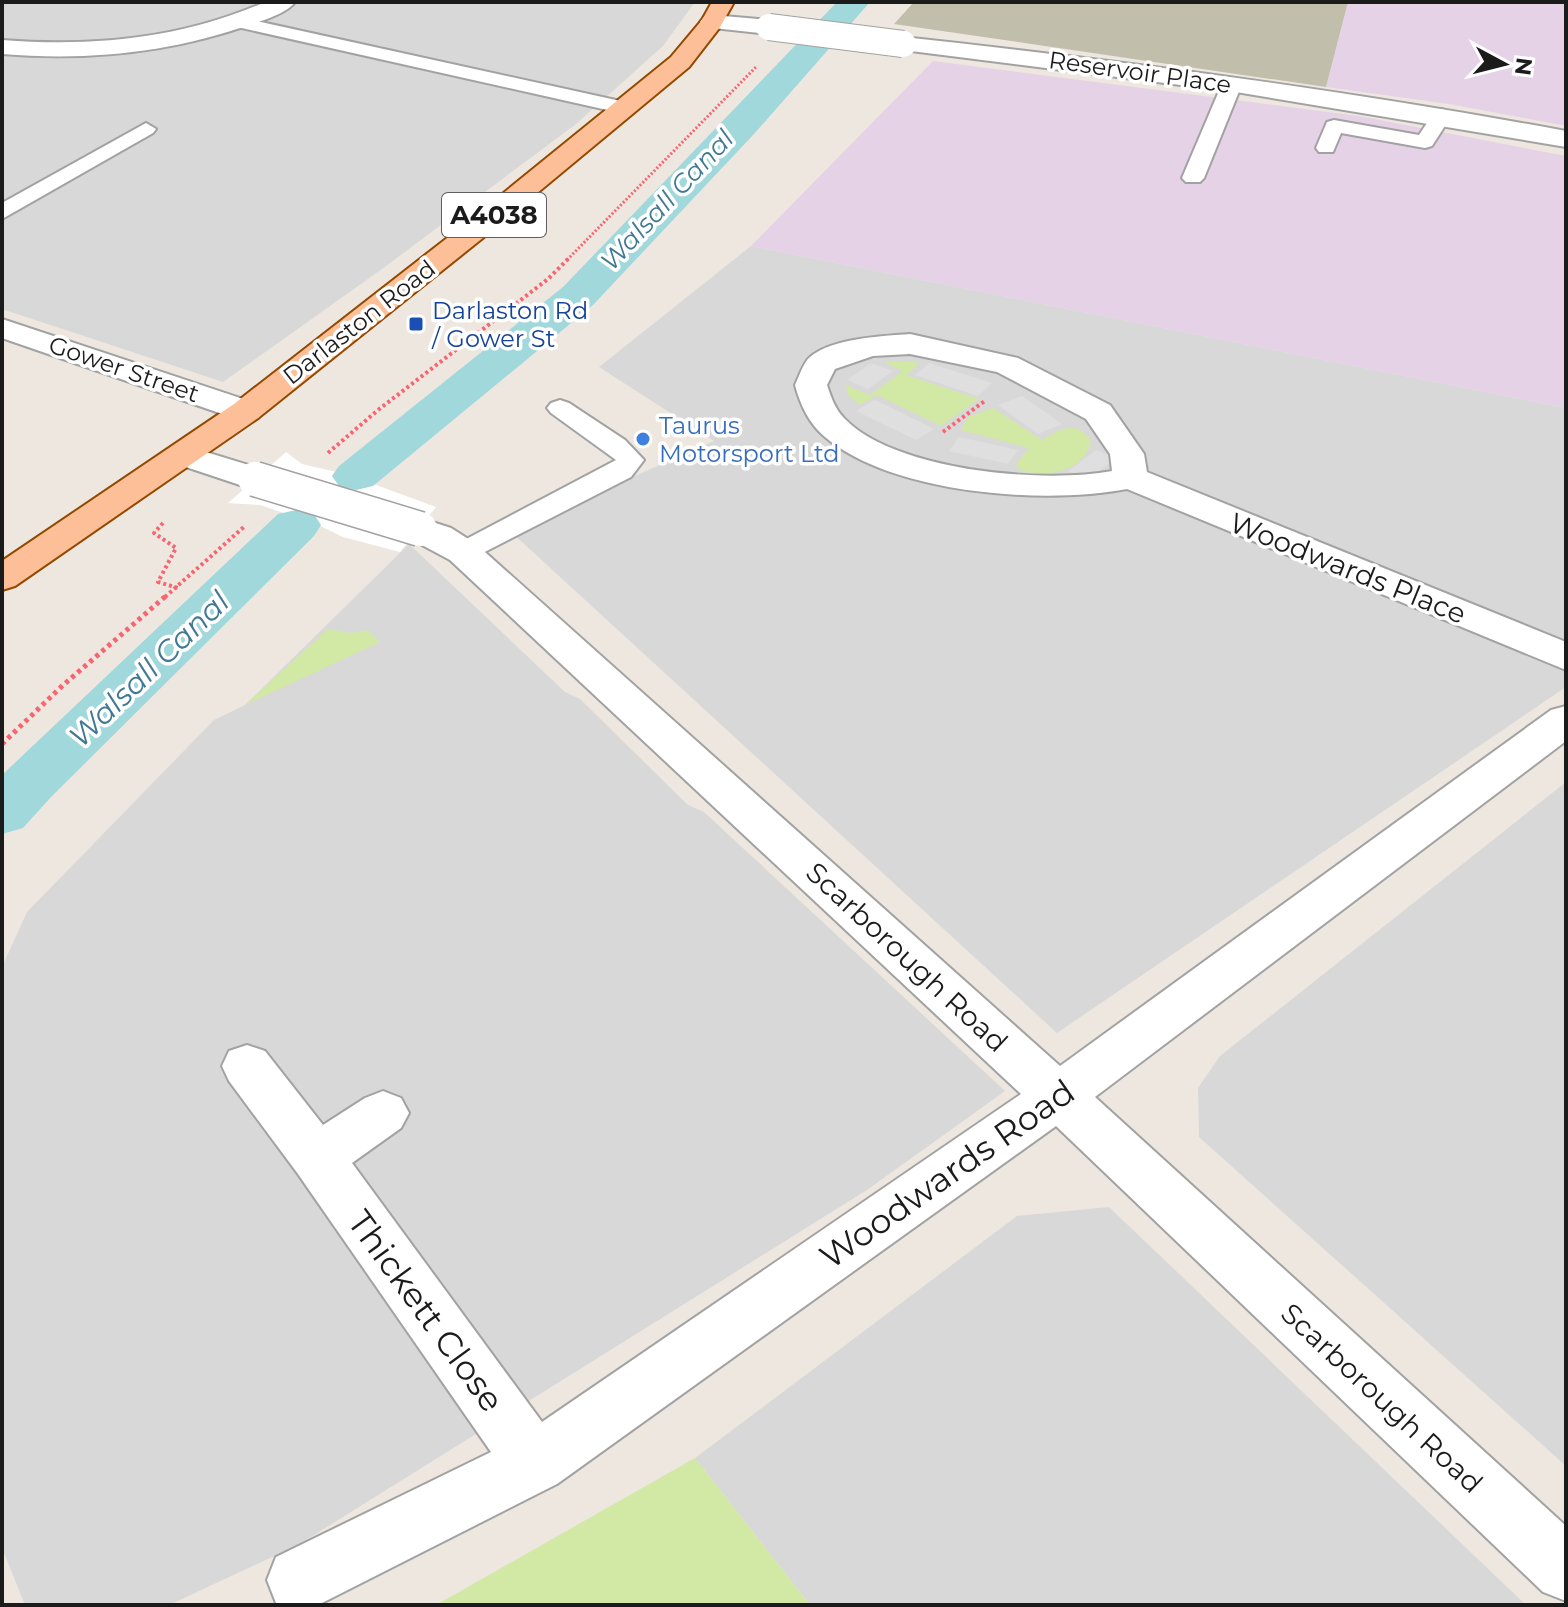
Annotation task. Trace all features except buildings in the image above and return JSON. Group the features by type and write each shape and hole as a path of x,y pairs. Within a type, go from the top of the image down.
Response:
{"main road":[{"name":"Darlaston Road","path":"2,578 246,411 680,62 718,12"}],"street":[{"path":"2,47 31,51 132,45 207,30 284,2"},
{"name":"Reservoir Place","path":"718,12 769,27 1109,66 1442,115 1566,139"},
{"name":"Gower Street","path":"2,328 246,411"},
{"path":"910,344 1007,365 1098,412 1127,454 1130,478 1102,486 1029,484 954,477 900,464 838,431 818,407 811,385 822,363 846,352 873,346 910,344"},
{"name":"Scarborough Road","path":"183,455 420,529 463,552 895,944 1566,1569"},
{"name":"Woodwards Place","path":"1130,478 1566,657"},
{"name":"Woodwards Road","path":"299,1580 535,1463 1057,1097 1566,720"},
{"name":"Thickett Close","path":"247,1066 317,1158 535,1463"},
{"path":"317,1158 383,1113"}],"lane":[{"path":"234,21 625,108"},
{"path":"1193,178 1232,84"},
{"path":"1326,148 1334,126 1425,142 1442,115"},
{"path":"2,212 146,129"},
{"path":"463,552 621,471 631,460 616,446 560,408"}],"path":[{"path":"321,459 378,410 548,279 760,62"},
{"path":"900,464 1022,373"},
{"path":"2,744 28,717 178,589 253,519"},
{"path":"168,543 176,548 158,582 178,589"}],"shaded area":[{"path":"2,2 695,2 663,46 576,124 382,269 223,382 2,309"},
{"path":"914,2 1348,2 1326,87 894,24"},
{"path":"1348,2 1566,2 1566,126 1449,104 1326,87"},
{"path":"933,61 1359,116 1566,156 1566,408 751,246"},
{"path":"751,246 1566,408 1566,687 1057,1033 510,531 714,441 599,367"},
{"path":"871,363 893,371 868,389 847,380"},
{"path":"929,363 992,383 978,396 915,375"},
{"path":"1022,396 1062,424 1038,434 998,405"},
{"path":"874,400 934,429 916,440 856,411"},
{"path":"959,437 1018,450 1008,464 949,451"},
{"path":"1096,450 1116,458 1088,480 1068,471"},
{"path":"409,544 565,692 580,699 688,805 704,812 1005,1091 867,1190 298,1545 169,1605 25,1605 2,1548 2,967 27,912 214,720 245,705"},
{"path":"1566,782 1566,1466 1199,1137 1198,1088 1220,1056"},
{"path":"1109,1207 1526,1605 810,1605 695,1458 1017,1216"}],"green space":[{"path":"884,362 920,363 906,375 979,399 941,426 877,395 860,405 848,395 846,385 870,395 903,371"},
{"path":"993,408 1042,440 1068,428 1080,430 1091,441 1087,452 1072,466 1051,473 1019,470 1016,464 1029,448 961,430 968,417"},
{"path":"328,629 350,633 368,630 380,642 245,705"},
{"path":"695,1458 810,1605 436,1605"}],"pier":[{"path":"286,452 302,464 349,475 436,507 400,552 343,537 314,523 260,505 228,503"}],"waterway":[{"name":"Walsall Canal","path":"356,476 578,296 741,126 854,2"},
{"name":"Walsall Canal","path":"2,813 30,782 296,525"}],"place":[{"name":"Darlaston Rd / Gower St","path":"416,324"},
{"name":"Taurus Motorsport Ltd","path":"643,439"}]}
